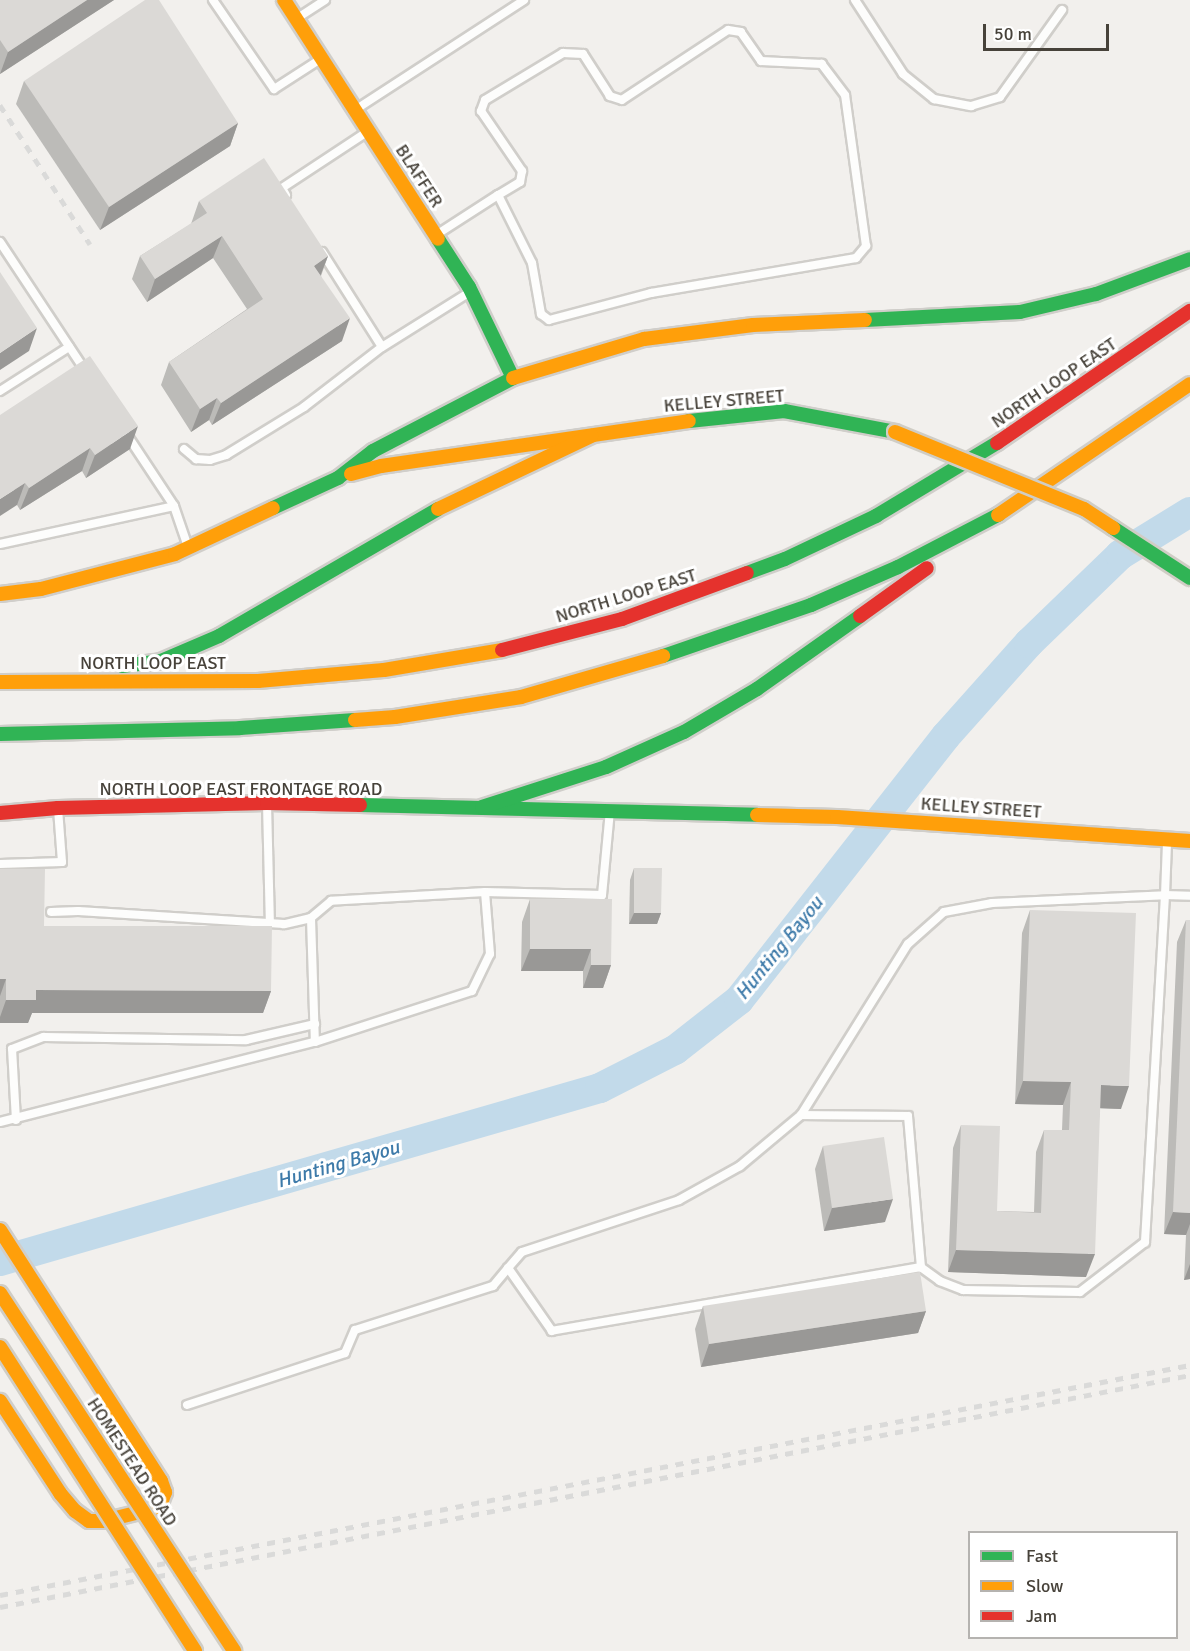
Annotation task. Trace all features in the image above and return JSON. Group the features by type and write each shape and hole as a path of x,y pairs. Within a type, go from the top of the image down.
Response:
{"main road":[{"name":"BLAFFER","path":"284,0 471,291 513,378"},
{"path":"0,594 41,590 175,554 338,478 373,451 513,378 644,339 753,325 1020,312 1096,294 1190,259"},
{"name":"NORTH LOOP EAST","path":"6,682 258,681 384,670 503,650 622,620 785,559 876,516 968,464 1190,311"},
{"path":"482,807 606,767 684,732 757,689 898,590 986,523 1190,384"},
{"name":"KELLEY STREET","path":"338,478 381,465 591,436 656,424 784,411 895,432 1084,509 1190,578"},
{"path":"6,682 161,661 219,636 451,501 591,436"},
{"path":"0,734 240,728 383,718 521,696 719,639 811,605 887,572 986,523"},
{"name":"NORTH LOOP EAST FRONTAGE ROAD","path":"0,813 58,808 267,803 482,807"},
{"name":"KELLEY STREET","path":"482,807 837,817 1190,841"},
{"path":"0,1230 161,1481 165,1492 161,1503 152,1509 103,1521 89,1521 75,1511 60,1493 0,1401"},
{"name":"HOMESTEAD ROAD","path":"0,1293 234,1651"},
{"path":"0,1347 195,1651"}],"lane":[{"path":"213,0 274,89 321,58"},
{"path":"296,19 325,0"},
{"path":"355,110 524,0"},
{"path":"855,0 903,74 934,99 971,106 1000,97 1062,10"},
{"path":"436,235 498,195 520,182 522,171 481,111 485,100 563,53 583,54 610,96 622,100 728,30 741,32 761,60 822,64 845,95 866,246 856,258 651,293 549,320 541,314 532,263 498,195"},
{"path":"295,208 282,188 368,131"},
{"path":"0,243 89,377"},
{"path":"320,248 382,347"},
{"path":"184,449 196,459 210,460 226,455 304,407 382,347 471,291"},
{"path":"0,391 69,347"},
{"path":"122,426 174,506 189,548"},
{"path":"0,544 174,506"},
{"path":"267,803 270,923"},
{"path":"0,864 62,862 58,808"},
{"path":"51,912 78,911 284,924 311,918 331,901 485,892 602,895 610,811"},
{"path":"508,1268 552,1331 921,1268 940,1281 963,1290 1080,1292 1144,1242 1168,839"},
{"path":"0,1122 16,1120 315,1042 472,991 490,954 485,892"},
{"path":"188,1405 345,1353 355,1330 493,1286 522,1252 679,1200 740,1166 801,1115 908,944 944,912 992,903 1165,895 1190,896"},
{"path":"311,918 315,1042"},
{"path":"16,1120 12,1049 44,1037 246,1040 315,1024"},
{"path":"801,1115 908,1116 921,1268"}],"building":[{"path":"0,0 87,0 8,52 0,40"},
{"path":"145,0 159,0 238,123 109,207 24,81"},
{"path":"264,158 328,256 314,266 350,318 221,403 217,398 200,409 169,362 263,299 222,236 155,279 140,256 207,213 199,201"},
{"path":"0,272 37,328 0,353"},
{"path":"90,356 138,426 95,455 90,448 29,488 25,483 0,499 0,415"},
{"path":"634,868 662,868 661,913 634,913"},
{"path":"0,869 45,869 44,926 272,926 271,991 36,990 36,1000 6,1000 6,979 0,979"},
{"path":"530,899 612,899 611,965 591,965 591,949 530,949"},
{"path":"1030,910 1136,913 1129,1086 1101,1085 1095,1254 956,1250 961,1125 1000,1126 997,1211 1041,1213 1044,1130 1069,1130 1071,1082 1023,1081"},
{"path":"1186,920 1190,920 1190,1213 1173,1212"},
{"path":"884,1137 893,1199 832,1208 823,1146"},
{"path":"920,1272 926,1311 709,1344 703,1306"}],"waterway":[{"name":"Hunting Bayou","path":"0,1261 600,1088 675,1050 739,1000 946,736 1029,643 1120,555 1190,512"}],"railway":[{"path":"0,105 90,244"},
{"path":"0,1595 1190,1365"},
{"path":"0,1607 1190,1375"}],"traffic: fast":[{"path":"273,508 338,478 373,451 513,378 469,287 438,239"},
{"path":"865,320 1020,312 1096,294 1190,259"},
{"path":"689,421 784,411 895,432"},
{"path":"747,573 785,559 876,516 997,443"},
{"path":"122,666 161,661 219,636 438,509"},
{"path":"663,656 811,605 898,567 998,515"},
{"path":"1113,528 1190,578"},
{"path":"482,807 606,767 684,732 757,689 860,616"},
{"path":"0,734 240,728 355,720"},
{"path":"360,805 757,815"}],"traffic: slow":[{"path":"284,0 438,239"},
{"path":"513,378 644,339 753,325 865,320"},
{"path":"998,515 1190,384"},
{"path":"351,474 381,466 689,421"},
{"path":"895,432 1084,509 1113,528"},
{"path":"438,509 591,436"},
{"path":"0,594 41,589 175,554 273,508"},
{"path":"0,682 258,681 384,670 502,650"},
{"path":"355,720 395,717 521,697 663,656"},
{"path":"757,815 837,817 1190,841"},
{"path":"0,1230 161,1481 165,1492 161,1503 152,1509 103,1521 89,1521 75,1511 60,1493 0,1401"},
{"path":"0,1293 234,1651"},
{"path":"0,1347 195,1651"}],"traffic: jam":[{"path":"997,443 1190,311"},
{"path":"860,616 927,568"},
{"path":"502,650 622,619 747,573"},
{"path":"0,813 58,808 267,803 360,805"}]}
